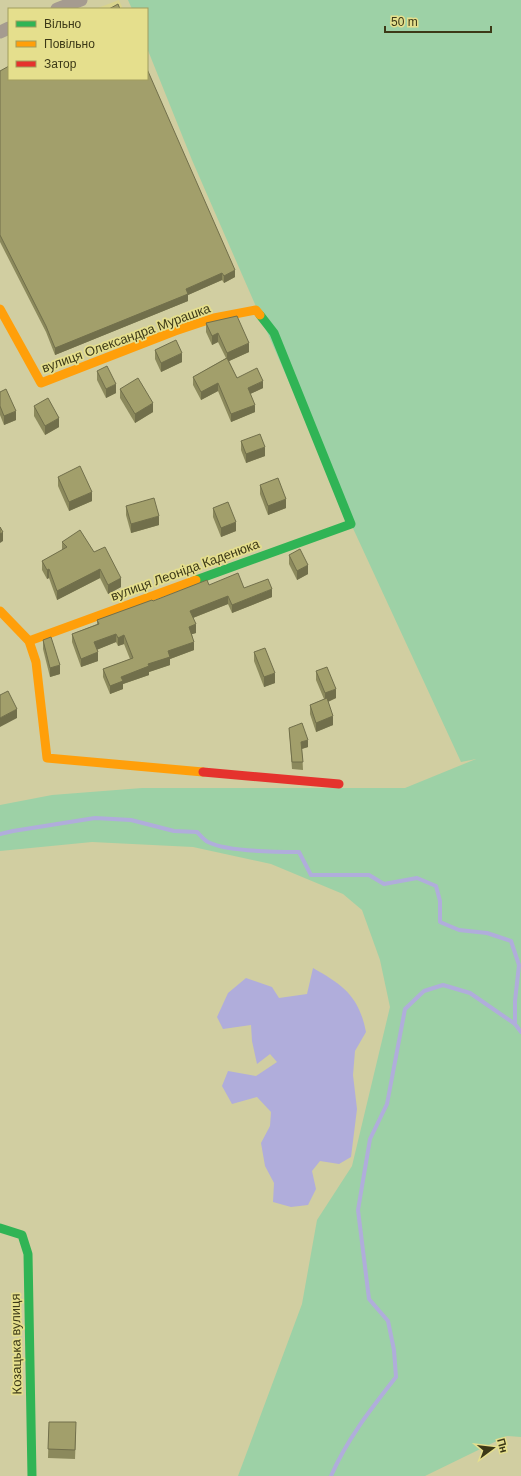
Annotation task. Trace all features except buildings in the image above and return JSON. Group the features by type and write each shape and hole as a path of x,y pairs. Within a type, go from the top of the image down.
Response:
{"street":[{"path":"60,8 81,0"},
{"name":"вулиця Олександра Мурашка","path":"0,309 41,384 175,331 214,318 256,310 274,333 350,524"},
{"name":"вулиця Леоніда Каденюка","path":"29,641 350,524"},
{"path":"0,611 29,641 36,662 47,758 339,784"},
{"name":"Козацька вулиця","path":"0,1228 22,1235 28,1254 32,1476"}],"shaded area":[{"path":"119,0 123,8 98,8"}],"green space":[{"path":"128,0 521,0 521,1437 507,1436 425,1476 238,1476 302,1304 317,1220 352,1166 390,1007 380,960 362,910 343,894 271,864 193,847 92,842 0,851 0,805 52,795 142,788 405,788 476,759 461,762 351,524 192,160 148,50 148,8 132,8"}],"water":[{"path":"313,968 341,986 354,1000 359,1009 366,1032 355,1051 353,1075 357,1109 351,1157 339,1164 320,1161 312,1171 316,1189 308,1205 291,1207 273,1202 274,1183 265,1166 261,1143 270,1126 271,1112 257,1097 232,1104 222,1086 228,1071 256,1076 277,1062 270,1054 257,1064 252,1041 251,1025 223,1029 217,1017 228,993 246,978 272,987 279,998 307,994"}],"waterway":[{"path":"0,834 95,818 131,820 174,831 197,832 208,842 227,848 252,851 299,852 311,875 369,875 384,884 417,878 436,886 440,901 440,922 459,930 487,933 511,941 519,965 515,1001 515,1024 521,1032"},
{"path":"331,1476 344,1449 396,1377 394,1350 388,1321 369,1299 358,1210 370,1139 387,1104 405,1009 424,991 443,985 470,993 515,1024"}],"traffic: fast":[{"path":"196,580 351,524 274,333 260,315"},
{"path":"0,1228 22,1235 28,1254 32,1476"}],"traffic: slow":[{"path":"0,309 41,383 175,331 214,318 256,310 260,315"},
{"path":"29,641 196,580"},
{"path":"0,611 29,641 36,662 47,758 203,772"}],"traffic: jam":[{"path":"203,772 339,784"}]}
